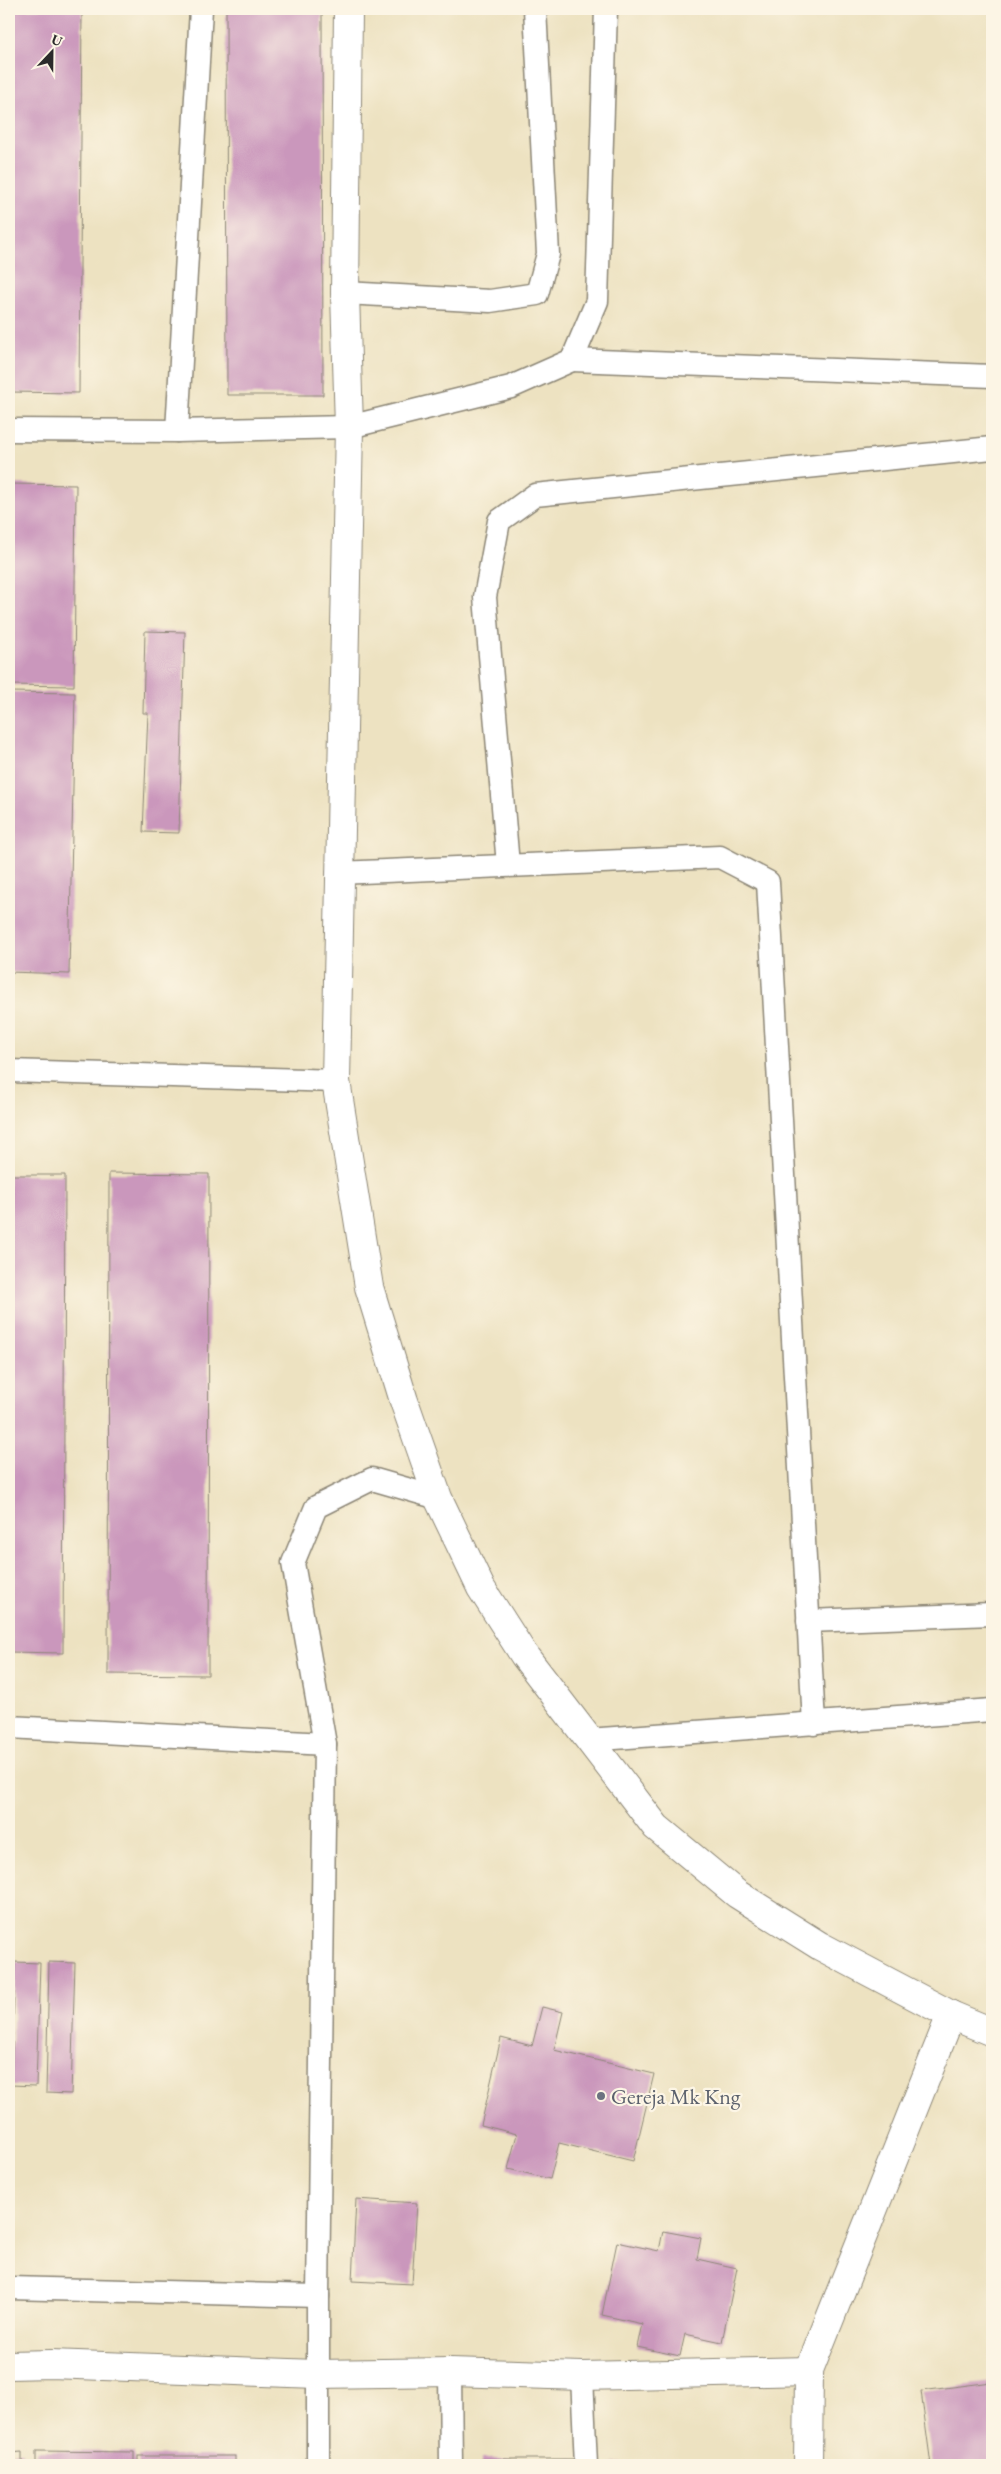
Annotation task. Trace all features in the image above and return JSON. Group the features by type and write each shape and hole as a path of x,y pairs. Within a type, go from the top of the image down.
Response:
{"street":[{"path":"348,9 345,293 349,427 338,873 336,1081 369,1287 404,1401 438,1498 481,1588 524,1655 656,1827 736,1894 820,1946 951,2015 992,2032"},
{"path":"808,2465 810,2372 951,2015"},
{"path":"9,2365 51,2364 317,2374 450,2372 582,2376 810,2372"}],"lane":[{"path":"177,431 201,9"},
{"path":"345,293 490,301 537,294 548,254 535,9"},
{"path":"572,360 597,301 606,9"},
{"path":"9,430 177,431 349,427 511,387 572,360 992,376"},
{"path":"508,865 486,597 500,521 535,495 992,448"},
{"path":"338,873 720,857 768,882 814,1724"},
{"path":"9,1071 336,1081"},
{"path":"318,2465 317,2374 325,1744 293,1562 316,1507 372,1479 438,1498"},
{"path":"808,1621 992,1614"},
{"path":"588,1740 992,1710"},
{"path":"9,1727 325,1744"},
{"path":"9,2288 318,2296"},
{"path":"450,2372 451,2465"},
{"path":"582,2376 586,2465"}],"building":[{"path":"9,9 82,9 79,393 9,392"},
{"path":"226,9 322,9 323,395 227,395"},
{"path":"9,484 76,485 74,686 9,685"},
{"path":"145,631 185,632 179,833 143,832 148,713 143,713"},
{"path":"9,692 75,693 69,974 9,972"},
{"path":"109,1173 209,1174 208,1675 108,1674"},
{"path":"9,1175 65,1175 63,1653 9,1652"},
{"path":"15,1962 40,1963 36,2086 11,2085"},
{"path":"49,1962 75,1963 71,2094 46,2093"},
{"path":"542,2007 563,2012 554,2050 654,2074 633,2161 559,2143 550,2179 508,2169 517,2134 481,2125 501,2038 532,2046"},
{"path":"356,2199 417,2203 412,2284 352,2281"},
{"path":"663,2231 701,2238 697,2259 737,2268 722,2342 685,2334 680,2356 637,2347 642,2324 602,2315 617,2242 659,2251"},
{"path":"992,2382 992,2465 931,2465 921,2391"},
{"path":"36,2451 134,2452 134,2465 36,2465"},
{"path":"22,2452 22,2465 9,2465 9,2453"},
{"path":"138,2456 235,2456 235,2465 138,2465"},
{"path":"481,2459 573,2459 573,2465 481,2465"},
{"path":"614,2463 711,2463 711,2465 615,2465"}],"place":[{"name":"Gereja Mk Kng","path":"601,2096"}]}
